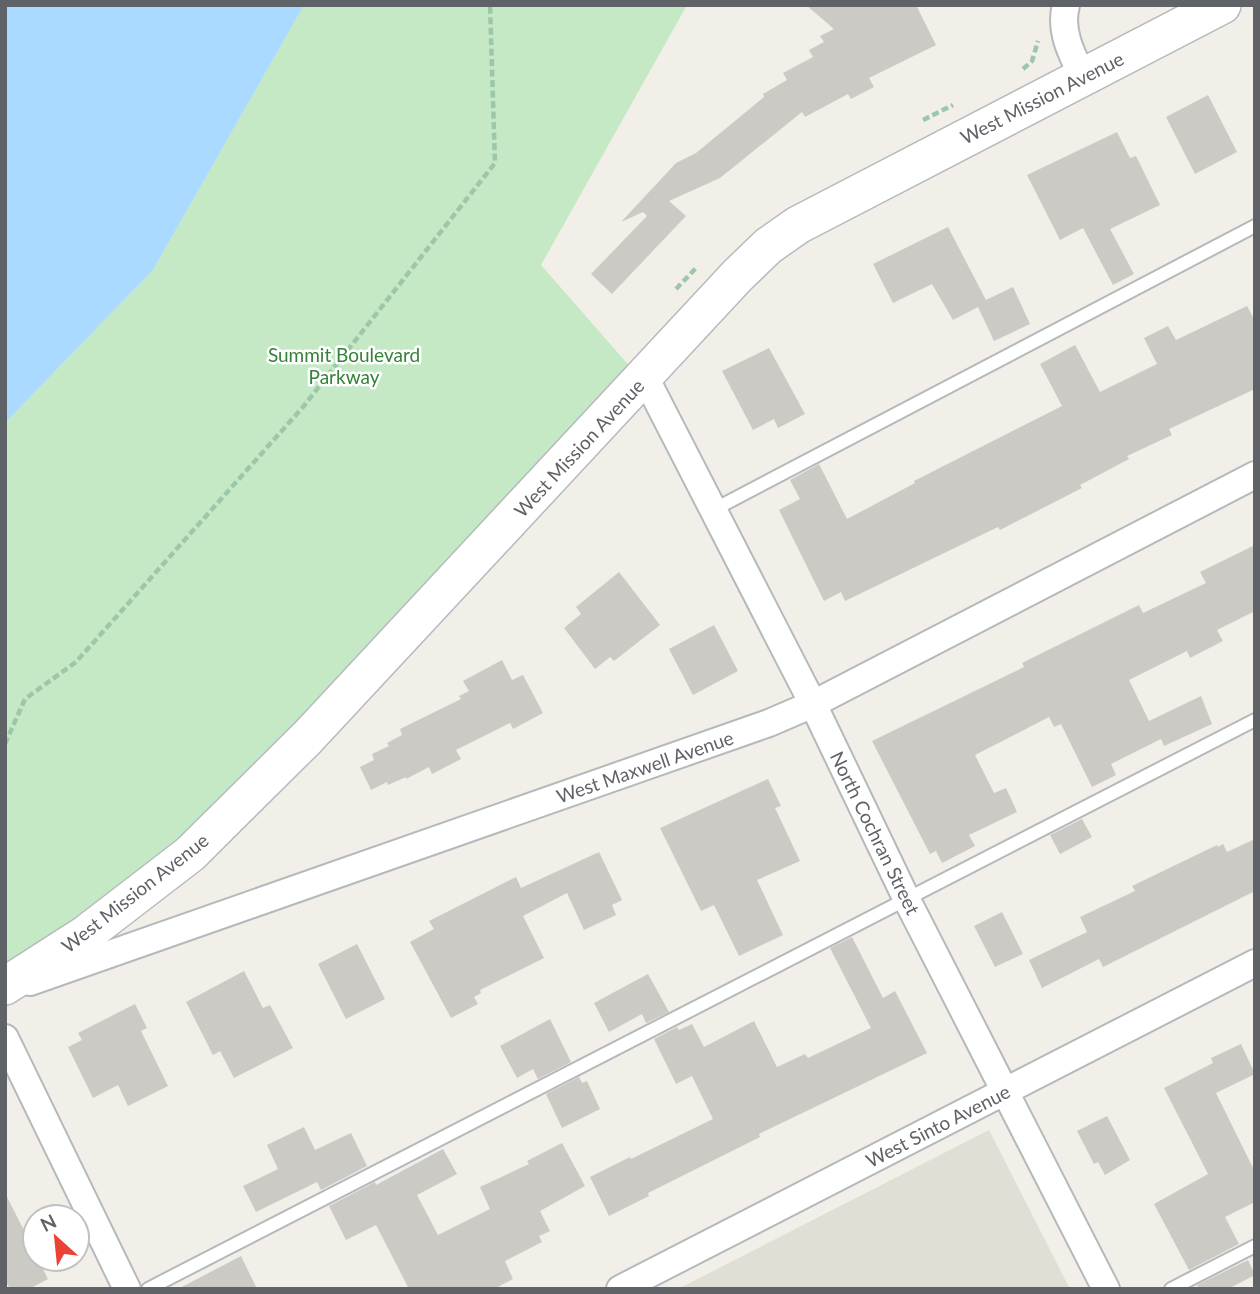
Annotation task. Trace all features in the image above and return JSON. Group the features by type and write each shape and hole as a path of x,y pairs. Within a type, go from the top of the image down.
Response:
{"street":[{"path":"1066,5 1065,32 1069,50 1083,78"},
{"name":"West Mission Avenue","path":"5,988 86,934 190,854 308,737 737,276 768,246 788,232 1222,5"},
{"name":"North Cochran Street","path":"645,377 813,704 907,900 1106,1289"},
{"name":"West Maxwell Avenue","path":"5,988 769,723 813,704 1255,475"},
{"name":"West Sinto Avenue","path":"620,1289 1255,963"},
{"path":"5,1038 127,1289"}],"lane":[{"path":"713,510 1255,226"},
{"path":"148,1289 1255,720"},
{"path":"1171,1289 1255,1245"}],"path":[{"path":"5,744 25,699 76,662 303,407 495,163 490,5"}],"shaded area":[{"path":"989,1130 1070,1289 678,1289"}],"green space":[{"name":"Summit Boulevard Parkway","path":"304,5 687,5 541,265 632,369 238,786 152,867 66,929 5,965 5,423 153,270"}],"water":[{"path":"5,5 304,5 153,270 5,423"}],"building":[{"path":"806,5 916,5 936,45 869,78 874,87 851,99 848,94 805,117 802,112 720,178 669,201 686,216 612,294 591,274 647,216 643,212 621,222 676,163 696,153 764,97 763,94 787,80 783,73 813,57 809,50 824,42 820,36 834,29"},
{"path":"1208,95 1237,152 1195,174 1166,117"},
{"path":"1117,132 1130,158 1136,156 1160,205 1110,229 1134,274 1113,285 1083,228 1060,240 1027,175"},
{"path":"948,227 986,300 1013,287 1030,324 994,341 978,307 953,320 932,284 893,303 873,264"},
{"path":"1247,306 1255,321 1255,389 1169,429 1172,435 1127,456 1129,459 1080,485 1082,488 1000,530 998,527 845,601 841,592 824,601 779,510 800,499 790,480 819,464 847,519 915,483 914,481 1062,406 1040,364 1075,345 1100,392 1157,364 1144,338 1168,326 1176,340"},
{"path":"769,348 805,414 778,428 774,419 753,430 722,371"},
{"path":"1255,545 1255,611 1217,630 1223,641 1190,658 1187,651 1129,680 1149,721 1201,696 1212,724 1164,746 1161,739 1111,764 1116,775 1092,787 1061,724 1054,727 1049,717 975,755 994,793 1006,788 1017,812 969,835 975,846 942,863 936,851 930,854 872,741 1024,667 1022,663 1139,605 1143,613 1206,583 1200,572"},
{"path":"619,572 660,625 614,661 610,657 595,669 564,628 581,614 576,607"},
{"path":"714,625 738,671 693,695 669,649"},
{"path":"502,660 512,680 523,675 543,713 513,729 510,723 456,750 461,759 432,774 429,767 406,779 388,785 387,782 371,790 360,767 374,760 372,754 389,746 387,743 402,735 400,729 461,699 459,696 469,691 463,681"},
{"path":"768,779 781,806 775,808 800,861 757,880 783,935 739,956 714,905 701,911 660,828"},
{"path":"1082,819 1092,837 1060,854 1050,835"},
{"path":"1255,839 1255,891 1103,967 1099,959 1042,988 1029,960 1087,932 1080,917 1135,891 1132,886 1217,845 1218,847 1223,844 1227,852"},
{"path":"599,852 622,900 612,905 616,915 584,930 567,893 523,916 544,958 480,990 481,993 474,997 478,1004 451,1018 410,942 434,929 429,921 516,877 521,888"},
{"path":"1002,912 1023,954 995,967 974,926"},
{"path":"852,937 883,998 895,991 927,1053 759,1134 760,1137 648,1193 649,1196 609,1216 590,1177 713,1119 692,1076 676,1084 654,1039 677,1027 679,1030 692,1024 704,1047 754,1021 777,1067 805,1054 808,1058 871,1028 830,948"},
{"path":"357,944 385,999 346,1019 318,964"},
{"path":"244,971 263,1008 270,1005 293,1048 234,1078 220,1051 213,1055 186,1002"},
{"path":"648,974 669,1012 646,1023 642,1014 609,1032 594,1003"},
{"path":"135,1004 147,1028 141,1031 168,1086 128,1106 118,1085 93,1098 68,1047 82,1040 78,1033"},
{"path":"550,1019 571,1062 538,1079 533,1069 517,1078 500,1046"},
{"path":"1241,1044 1255,1074 1216,1093 1255,1172 1255,1202 1225,1217 1239,1244 1189,1270 1154,1204 1208,1174 1164,1088 1213,1063 1211,1058"},
{"path":"579,1077 582,1083 587,1081 600,1109 562,1128 546,1094"},
{"path":"1107,1116 1130,1160 1105,1175 1098,1162 1094,1164 1077,1131"},
{"path":"304,1127 315,1150 351,1133 367,1166 321,1190 317,1182 256,1212 243,1186 278,1169 267,1145"},
{"path":"562,1143 585,1186 540,1211 550,1231 539,1236 542,1242 505,1261 513,1279 494,1289 409,1289 376,1225 346,1240 329,1206 375,1182 376,1185 443,1149 457,1174 417,1195 438,1235 490,1209 480,1187 529,1164 527,1161"},
{"path":"5,1193 21,1224 21,1273 45,1273 48,1279 29,1289 10,1289 5,1280"},
{"path":"241,1256 257,1289 178,1289"},
{"path":"1248,1260 1255,1275 1228,1289 1199,1289 1197,1285"}]}
